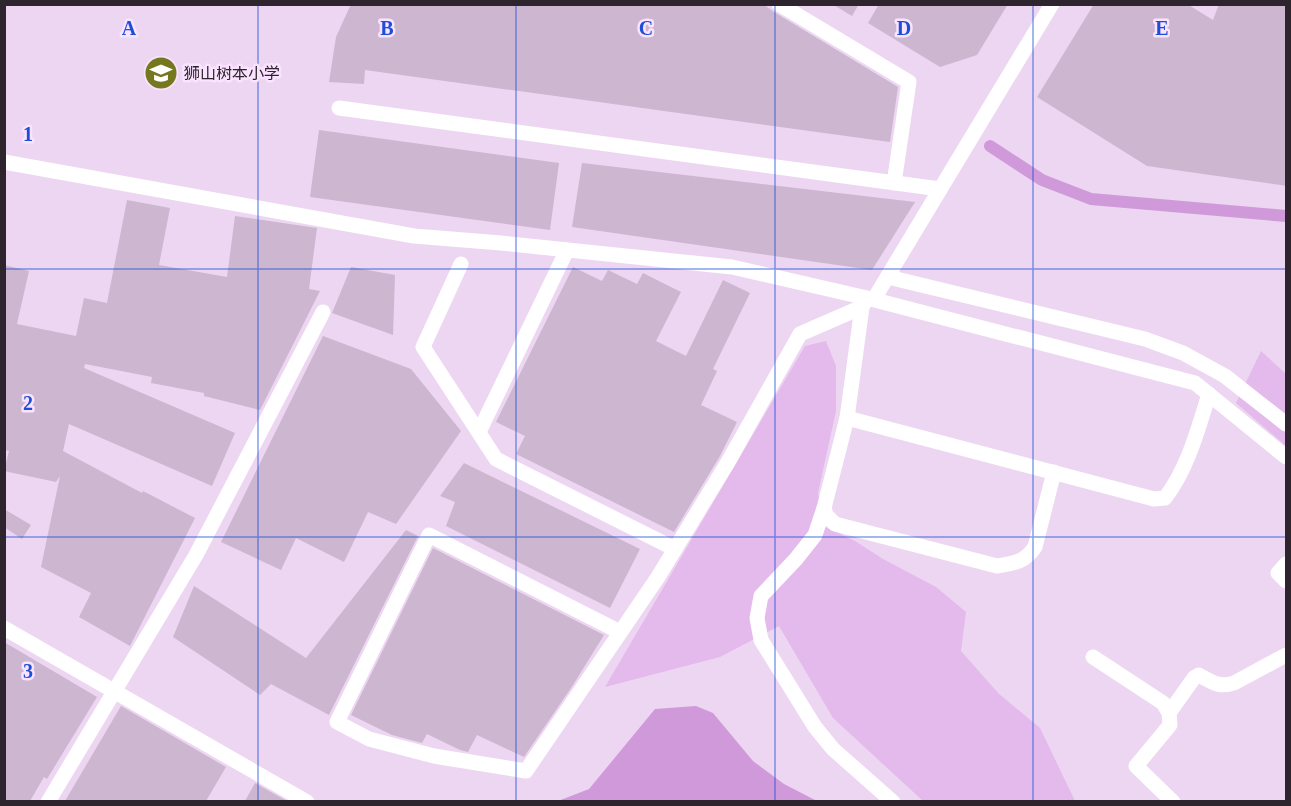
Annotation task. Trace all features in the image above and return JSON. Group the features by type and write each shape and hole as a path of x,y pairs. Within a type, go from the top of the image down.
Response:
{"street":[{"path":"779,4 909,82 894,183"},
{"path":"620,632 429,535 337,722 369,740 434,756 526,771 658,577 728,462 800,334 868,301 888,277 1052,4"},
{"path":"339,108 940,189"},
{"path":"4,162 414,236 732,267 1195,383 1287,457"},
{"path":"479,432 567,250"},
{"path":"461,264 423,347 496,459 675,549"},
{"path":"888,277 1145,339 1183,353 1225,376 1287,424"},
{"path":"868,301 847,418 815,535 761,596 757,618 761,640 815,727 833,749 893,801"},
{"path":"48,801 196,555 323,312"},
{"path":"847,418 1154,499 1165,498 1176,484 1193,443 1209,394"},
{"path":"824,507 826,515 835,524 997,566 1016,563 1029,556 1035,547 1054,472"},
{"path":"1287,564 1278,573 1287,581"},
{"path":"4,628 307,801"},
{"path":"1169,712 1194,678 1199,675 1215,684 1225,686 1287,655"},
{"path":"1093,657 1163,703 1169,712 1170,725 1136,766 1173,801"}],"shaded area":[{"path":"826,341 836,366 836,411 818,493 825,527 855,541 883,559 936,587 966,612 961,651 999,694 1040,728 1075,801 923,801 833,718 779,626 720,657 605,687 805,346"},
{"path":"1261,351 1286,374 1286,446 1236,403"},
{"path":"696,706 713,713 753,761 784,784 817,801 558,801 589,789 655,709"}],"building":[{"path":"351,4 763,4 898,87 890,142 365,70 364,84 329,82 336,37"},
{"path":"832,4 859,4 852,16"},
{"path":"879,4 1008,4 977,55 940,67 868,23"},
{"path":"1094,4 1187,4 1213,20 1219,4 1287,4 1287,186 1147,166 1037,97"},
{"path":"319,130 559,163 550,230 310,197"},
{"path":"582,163 915,202 872,270 572,227"},
{"path":"127,200 170,208 159,265 227,277 235,216 317,228 309,289 320,291 260,410 204,396 204,393 151,383 152,377 85,364 84,368 235,433 212,486 69,424 63,451 195,518 130,646 79,617 91,593 41,567 60,476 56,482 4,471 9,451 4,450 4,265 29,271 17,324 76,336 84,298 107,303"},
{"path":"351,267 395,275 393,335 332,313"},
{"path":"573,267 602,281 608,270 637,284 643,273 681,292 656,341 686,356 723,280 750,293 713,369 717,371 701,405 737,422 720,456 674,532 516,454 525,436 496,422"},
{"path":"323,336 411,369 461,431 396,524 368,512 344,562 296,538 281,570 221,542"},
{"path":"464,463 640,549 610,608 446,526 455,502 440,496"},
{"path":"4,509 31,525 22,539 4,527"},
{"path":"406,530 418,536 329,715 271,684 260,695 173,637 194,586 306,658"},
{"path":"433,548 604,635 524,757 477,735 468,752 427,734 422,743 392,735 351,715"},
{"path":"4,642 97,697 47,779 44,777 30,801 4,801"},
{"path":"121,706 226,767 206,801 65,801"},
{"path":"255,783 287,801 245,801"}],"waterway":[{"path":"990,146 1042,180 1091,199 1286,216"}],"place":[{"name":"狮山树本小学","path":"161,73"}]}
